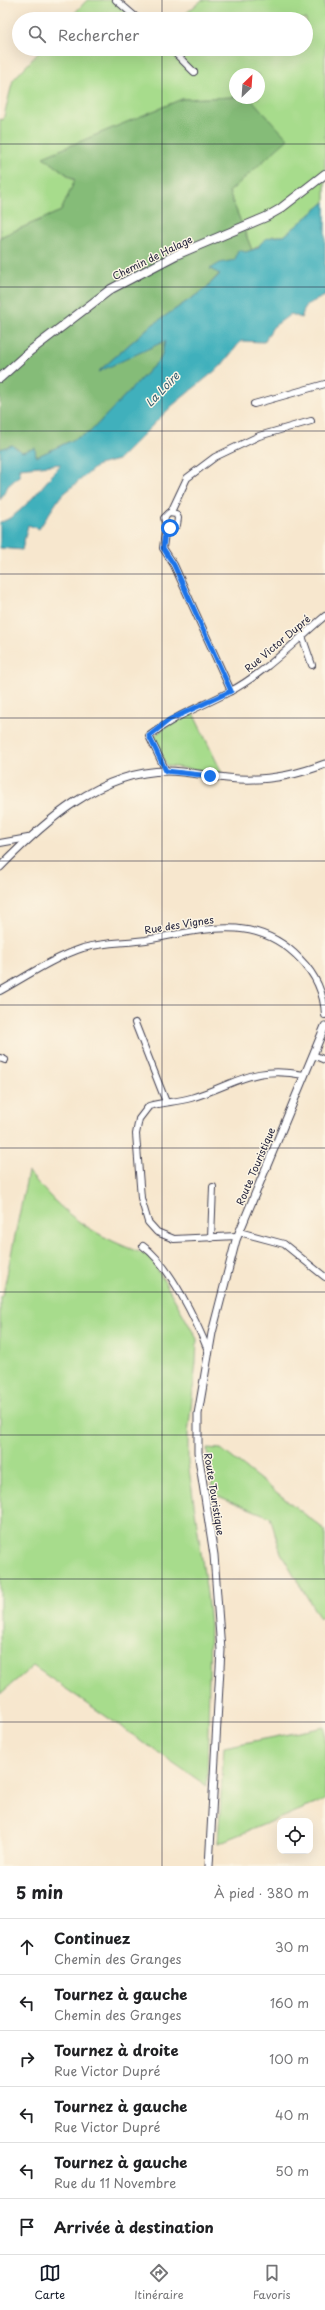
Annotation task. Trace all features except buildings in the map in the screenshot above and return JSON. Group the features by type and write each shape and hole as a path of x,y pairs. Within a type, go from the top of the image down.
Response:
{"main road":[{"name":"Chemin de Halage","path":"0,378 30,351 111,289 176,255 266,217 280,209 325,174"}],"street":[{"path":"116,0 130,12"},
{"path":"178,56 194,72"},
{"path":"254,404 325,384"},
{"path":"231,691 174,565 164,551 166,525 164,521 165,516 171,512 187,478 215,457 259,436 311,421"},
{"path":"166,525 173,527 178,523 177,516 171,512"},
{"name":"Rue Victor Dupré","path":"166,771 149,736 169,720 231,691 250,680 325,616"},
{"path":"302,636 312,665"},
{"path":"0,867 28,838 49,820 78,800 120,778 166,771 259,780 278,778 325,764"},
{"path":"0,843 28,838"},
{"name":"Rue des Vignes","path":"0,991 57,958 84,948 206,928 230,928 274,937 289,947 304,963 320,988 325,1015"},
{"path":"320,988 325,992"},
{"path":"135,1022 166,1102"},
{"name":"Route Touristique","path":"209,1866 221,1650 214,1555 198,1452 198,1414 208,1353 238,1234 325,1026"},
{"path":"313,1055 325,1060"},
{"path":"304,1075 277,1072 252,1074 190,1098 149,1106 139,1120 136,1134 141,1198 148,1222 157,1232 174,1239 211,1238 238,1234 284,1244 325,1277"},
{"path":"211,1238 213,1187"},
{"path":"143,1246 160,1260 200,1332 208,1353"}],"green space":[{"path":"87,0 113,0 126,12 76,12"},
{"path":"202,0 325,0 325,202 284,236 273,236 252,250 229,192 287,139 255,104 265,104 265,68 229,68 229,97 182,99 44,157 75,181 61,211 0,237 0,119 3,120 13,80 35,56 313,56 313,12 187,12"},
{"path":"229,97 229,104 256,104 288,139 229,192 252,250 235,260 211,269 220,273 205,289 149,327 100,370 165,341 161,358 90,432 36,457 35,449 22,452 12,445 0,449 0,237 61,211 75,180 43,157 182,99"},
{"path":"192,711 222,773 167,766 153,737 170,723"},
{"path":"28,1172 56,1202 80,1222 114,1242 150,1256 197,1339 188,1434 188,1462 210,1625 207,1786 33,1666 0,1694 0,1296 3,1294"},
{"path":"207,1448 221,1449 325,1530 325,1613 320,1619 281,1553 270,1517 213,1494"},
{"path":"325,1727 325,1800 218,1843 224,1747"}],"water":[{"name":"La Loire","path":"325,202 325,296 306,305 301,318 291,314 273,327 264,342 241,341 221,366 173,405 118,460 98,465 60,497 39,529 28,525 22,550 0,548 0,522 16,514 61,464 19,468 20,475 8,486 0,500 0,449 12,445 22,452 35,448 36,457 90,432 161,358 165,341 98,372 149,327 205,289 220,274 210,269 220,263 235,260 238,250 246,252 258,248 266,239 276,236 284,236"}],"route":[{"path":"170,528 166,525 163,548 164,551 174,565 186,595 231,691 169,720 149,736 166,771 210,776"}]}
